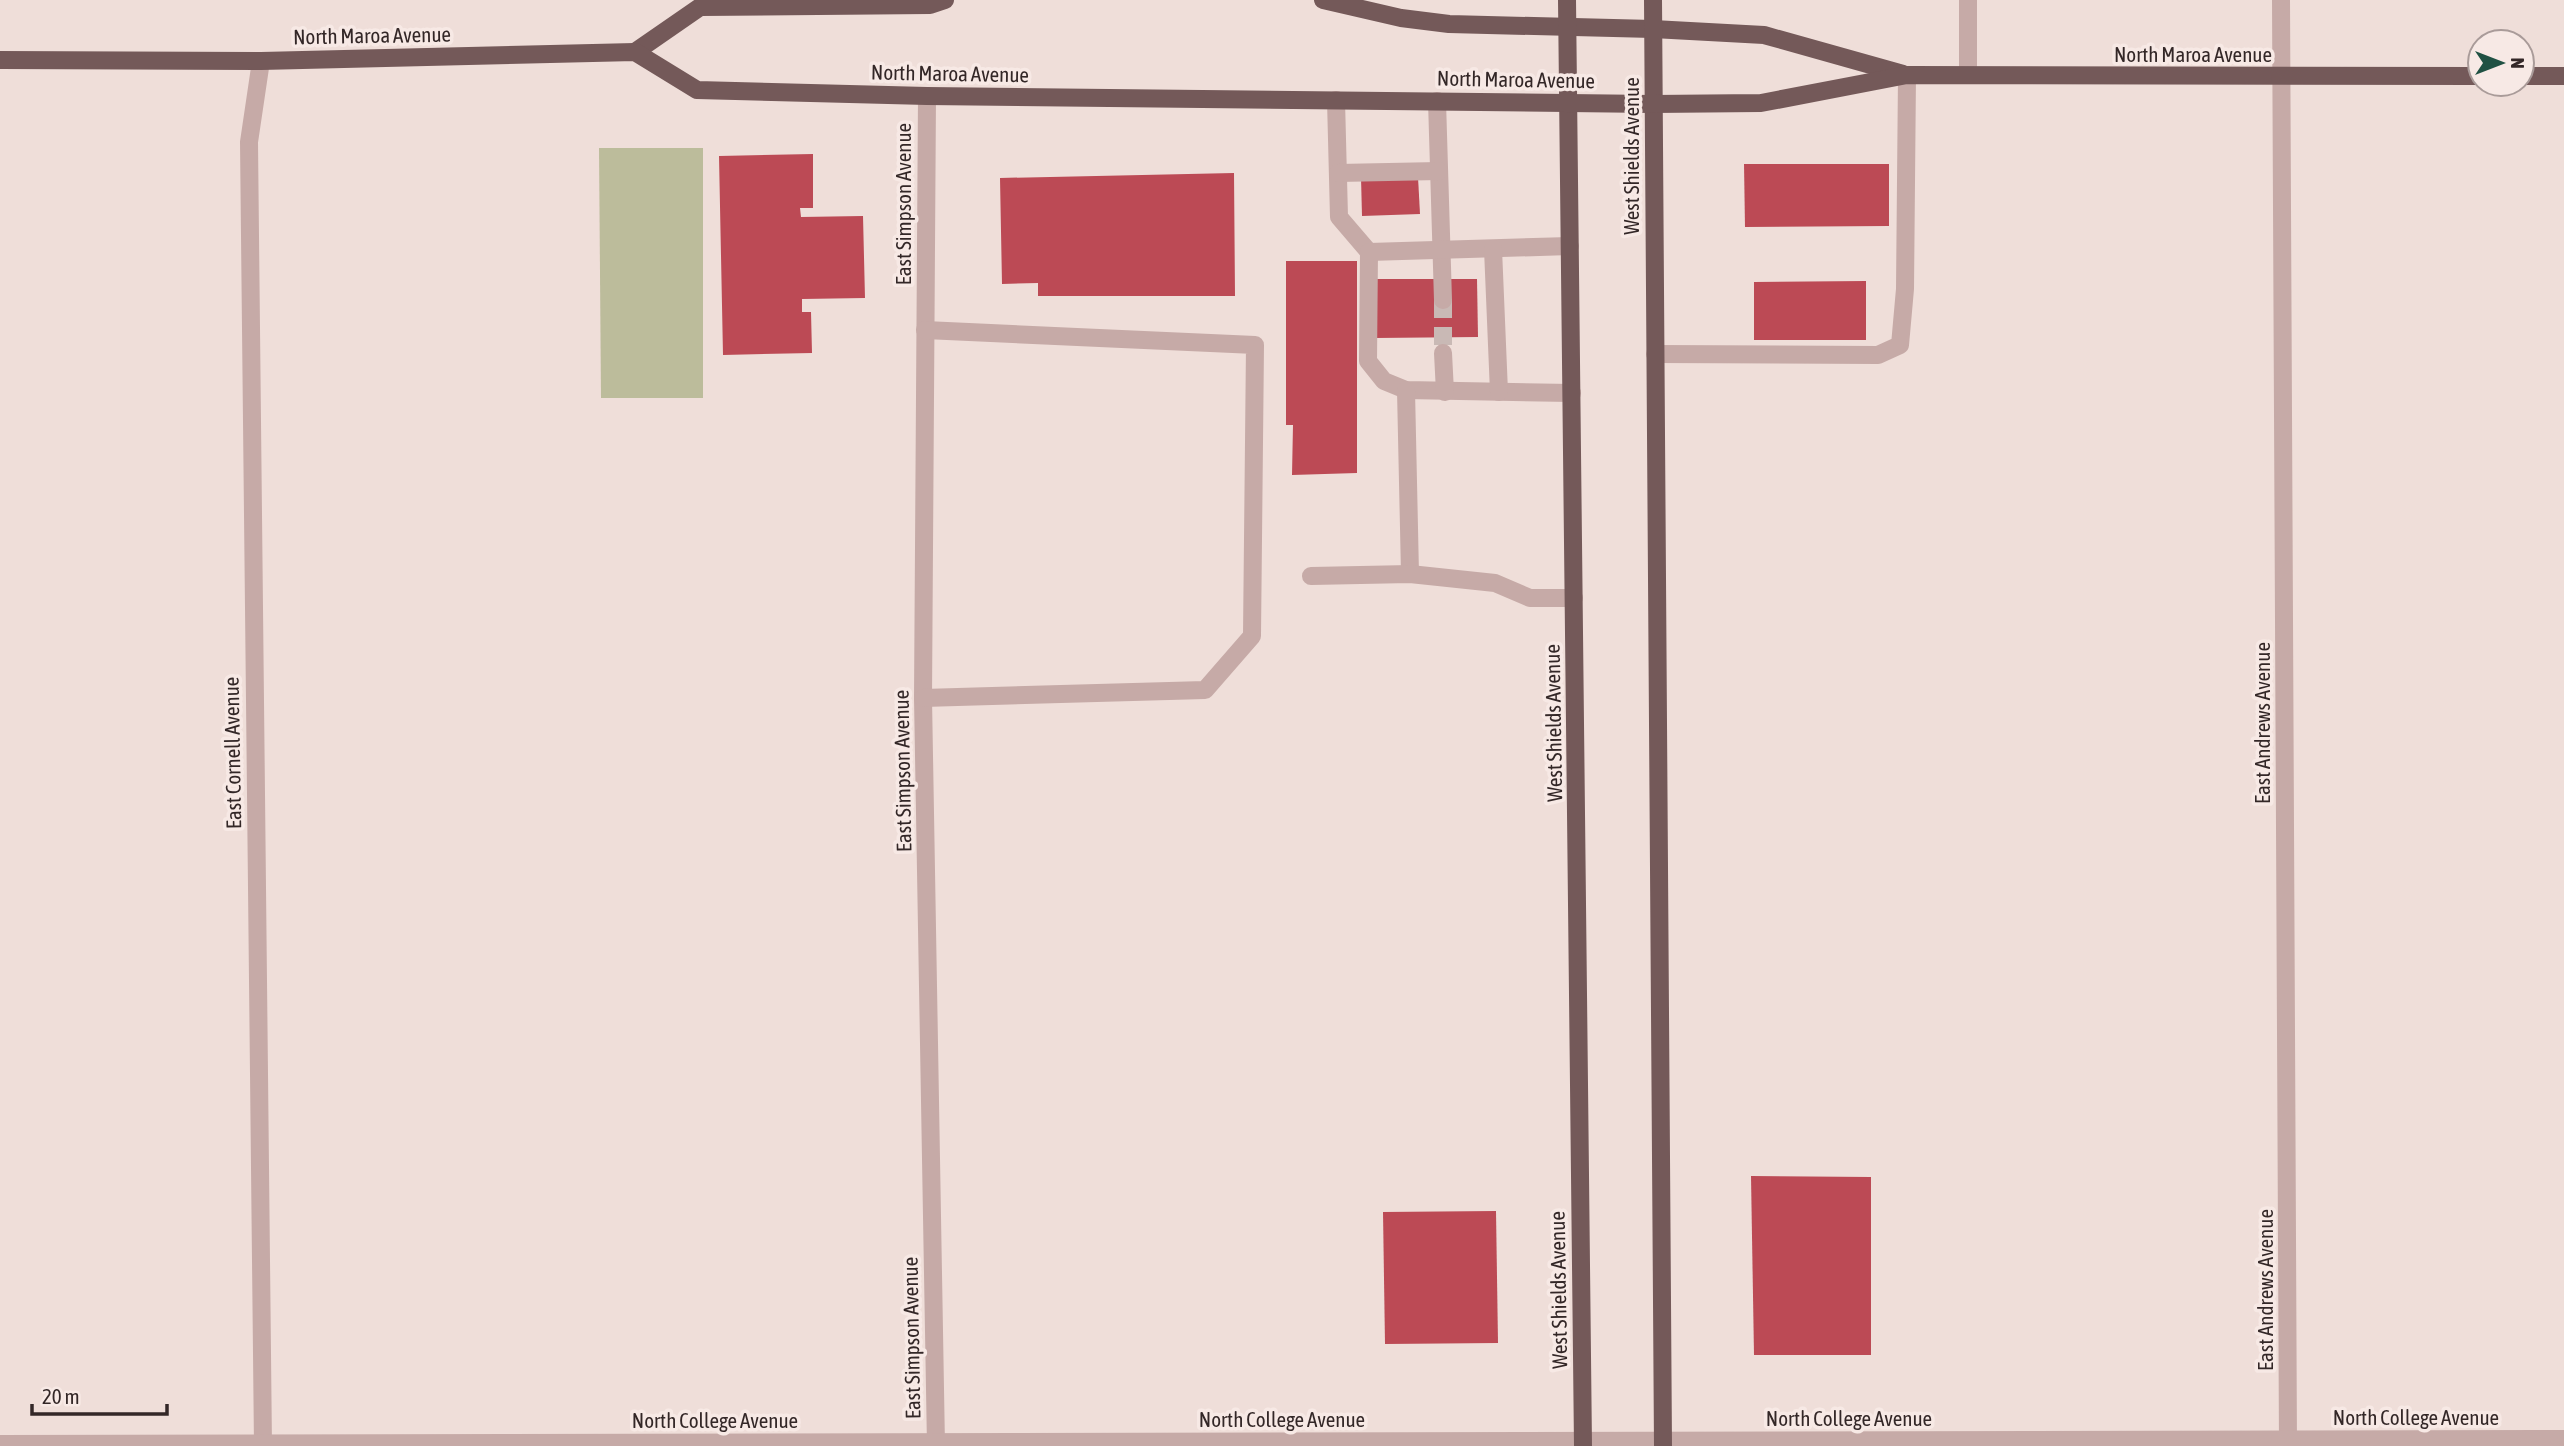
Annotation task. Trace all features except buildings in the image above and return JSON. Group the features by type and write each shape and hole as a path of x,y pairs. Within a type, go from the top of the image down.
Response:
{"main road":[{"path":"635,52 700,8 930,5 945,0"},
{"name":"North Maroa Avenue","path":"1323,0 1401,18 1449,24 1653,29 1764,35 1907,75"},
{"name":"West Shields Avenue","path":"1567,0 1583,1444"},
{"name":"West Shields Avenue","path":"1653,0 1663,1444"},
{"name":"North Maroa Avenue","path":"0,60 261,61 635,52 697,90 927,96 1653,104 1762,103 1907,75 2466,76"},
{"path":"2536,76 2564,76"}],"street":[{"path":"1968,0 1968,75"},
{"name":"East Andrews Avenue","path":"2281,0 2288,1443"},
{"name":"East Cornell Avenue","path":"261,61 248,142 263,1445"},
{"path":"1655,354 1878,355 1900,345 1905,289 1907,75"},
{"name":"East Simpson Avenue","path":"927,96 923,698 936,1444"},
{"path":"1336,100 1339,217 1369,253 1368,361 1384,381 1406,390 1572,393"},
{"path":"1437,101 1443,300"},
{"path":"1338,173 1439,171"},
{"path":"1369,253 1570,246"},
{"path":"1493,249 1499,392"},
{"path":"923,698 1205,690 1252,636 1255,345 925,330"},
{"path":"1443,354 1445,392"},
{"path":"1406,390 1410,574"},
{"path":"1311,576 1410,574 1495,583 1530,598 1574,598"},
{"name":"North College Avenue","path":"0,1444 2288,1443 2564,1439"}],"green space":[{"path":"599,148 703,148 703,398 601,398"}],"tunnel":[{"path":"1443,300 1443,353"}]}
